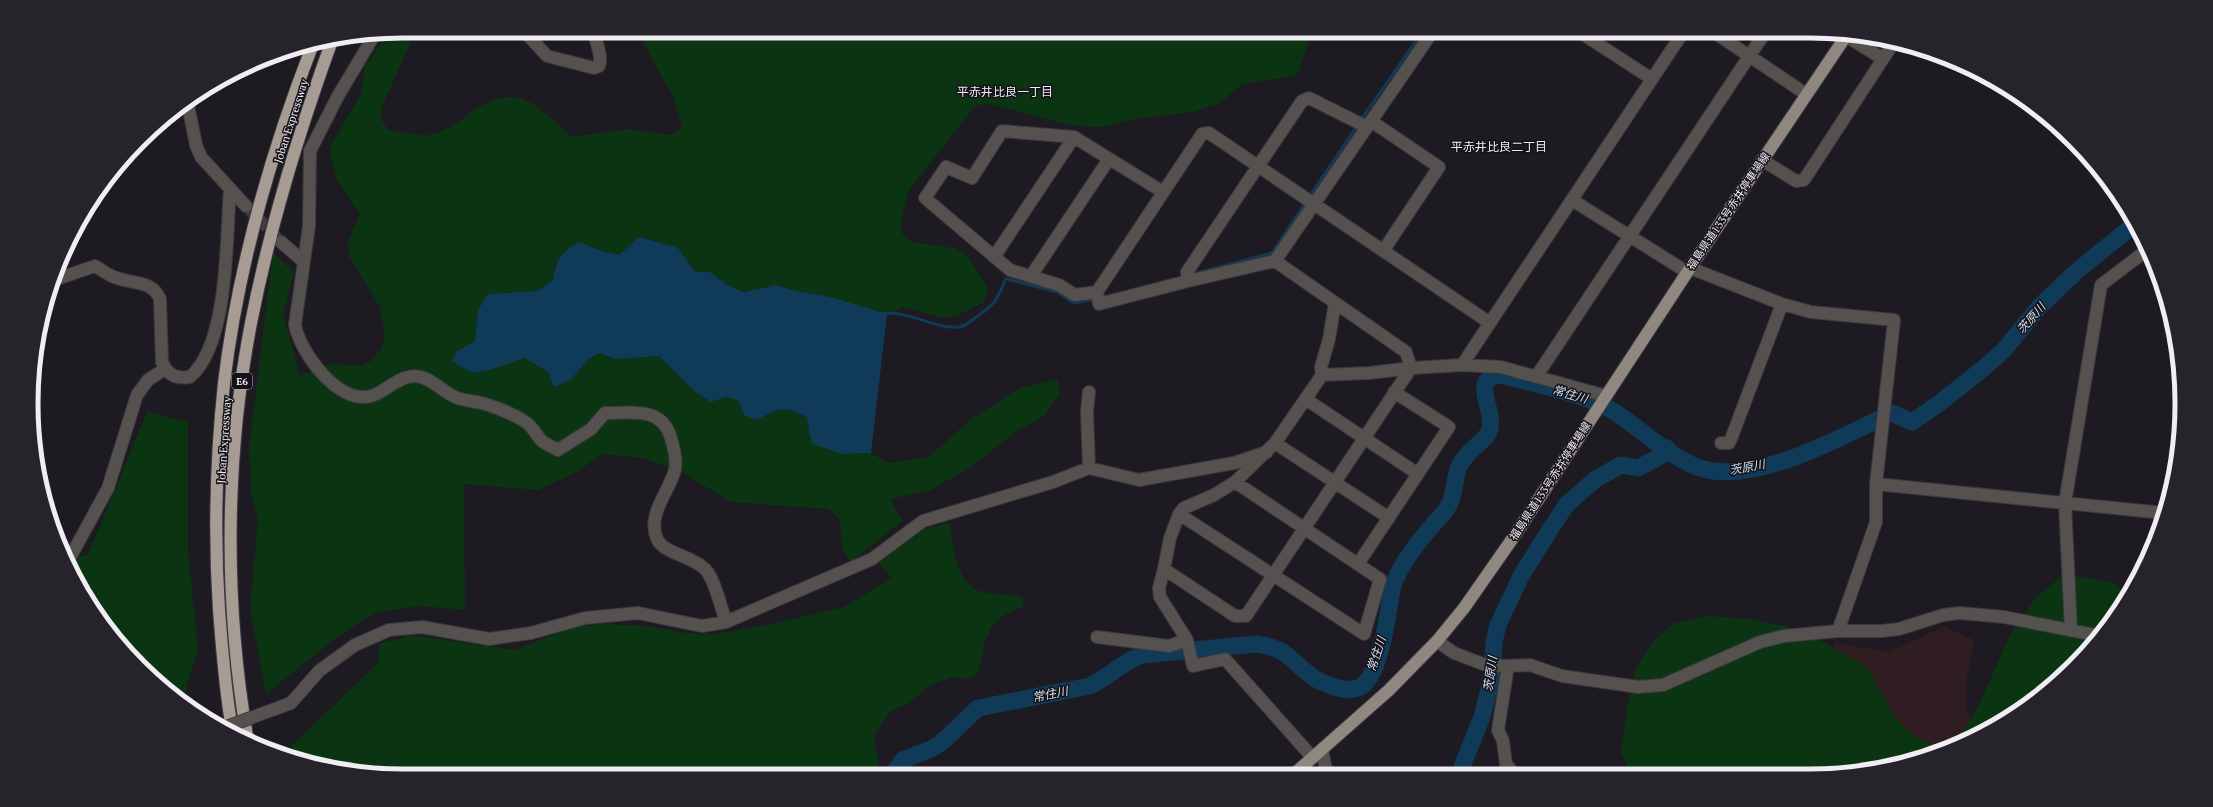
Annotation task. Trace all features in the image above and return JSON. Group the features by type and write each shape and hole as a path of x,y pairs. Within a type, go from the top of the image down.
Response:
{"highway":[{"name":"Joban Expressway","path":"247,733 234,634 231,574 235,442 241,385 251,323 280,202 299,136 331,45"},
{"name":"Joban Expressway","path":"232,726 220,632 217,570 217,480 224,381 234,319 259,211 281,135 311,50"}],"main road":[{"name":"福島県道133号赤井停車場線","path":"1300,769 1389,690 1437,642 1464,608 1515,535 1688,270 1843,40"}],"street":[{"path":"530,38 547,56 594,68 599,66 601,55 595,38"},
{"path":"1275,261 1309,202 1364,123 1428,38"},
{"path":"1589,38 1652,79"},
{"path":"1462,365 1679,38"},
{"path":"1722,38 1806,94"},
{"path":"1536,377 1761,38"},
{"path":"372,40 338,96 310,151 309,226 295,325 297,335 308,356 322,375 336,387 355,396 370,397 402,378 415,376 424,378 455,397 484,404 512,414 526,422 543,441 558,450 591,429 605,413 652,414 668,428 674,448 675,472 654,521 657,539 668,550 690,558 706,569 726,622"},
{"path":"1854,41 1883,59"},
{"path":"1762,160 1796,181 1804,180 1891,47"},
{"path":"1188,277 1258,166 1302,101 1309,98 1364,123 1440,167 1383,251"},
{"path":"189,108 196,145 201,157 246,206"},
{"path":"1098,297 1076,295 1059,285 1010,270 925,198 946,166 972,178 1002,131 1074,137 1163,192"},
{"path":"1411,368 1406,352 1275,261 1188,277 1100,304 1098,297 1163,192 1202,134 1209,133 1490,323"},
{"path":"994,257 1074,137"},
{"path":"1032,276 1109,159"},
{"path":"60,278 95,266 110,276 131,282 144,283 157,291 160,298 162,362 165,369 172,376 180,378 190,377 203,362 214,334 221,310 230,189"},
{"path":"1572,200 1688,270 1782,304 1811,312 1894,320 1876,484 1876,522 1838,631"},
{"path":"281,242 304,262"},
{"path":"2071,630 2065,503 2101,285 2142,254"},
{"path":"1324,769 1317,754 1225,659 1193,666 1189,643 1160,597 1159,588 1170,538 1179,514 1184,508 1214,495 1235,482 1271,448 1306,400 1322,375 1321,367 1329,339 1335,303"},
{"path":"1721,444 1731,440 1782,304"},
{"path":"1322,375 1369,373 1411,368 1462,365 1502,367 1536,377 1602,401"},
{"path":"1164,569 1235,616 1246,616 1303,528 1411,368"},
{"path":"72,554 108,488 137,396 148,380 165,369"},
{"path":"1089,392 1087,411 1089,468"},
{"path":"1358,564 1449,427 1394,392"},
{"path":"1306,400 1418,474"},
{"path":"231,725 291,703 319,671 355,645 389,630 422,627 489,639 531,633 585,618 638,613 702,626 726,622 872,559 923,521 1053,482 1089,468 1139,480 1234,463 1271,448"},
{"path":"1271,448 1334,482 1389,518"},
{"path":"1179,514 1364,634 1380,579 1235,482"},
{"path":"1876,484 2159,512"},
{"path":"1437,642 1454,653 1483,664 1507,666 1530,665 1562,676 1638,687 1652,687 1663,685 1760,642 1784,636 1838,631 1882,631 1899,629 1943,615 1960,613 2004,617 2092,634"},
{"path":"1097,637 1169,646 1189,643"},
{"path":"1507,666 1498,730 1503,741 1507,769"}],"shaded area":[{"path":"1944,626 1974,640 1967,678 1966,707 1974,729 1927,750 1904,757 1856,766 1825,667 1835,643 1889,652"}],"green space":[{"path":"409,38 410,44 382,106 381,119 388,130 416,135 430,135 453,125 489,102 503,98 515,97 537,107 571,137 629,129 670,135 682,127 673,97 644,44 643,38 1310,38 1297,75 1242,84 1220,103 1193,112 1135,119 1103,127 1074,126 990,104 976,105 909,190 901,220 902,234 912,242 954,248 967,255 988,289 984,302 958,315 943,318 904,307 887,314 831,297 796,291 775,285 745,292 727,285 710,272 697,272 678,248 619,255 602,251 579,242 555,264 553,280 538,292 518,292 478,310 475,341 457,351 511,362 524,358 548,372 554,387 589,359 600,353 615,359 659,356 694,391 738,400 744,415 757,420 776,411 782,410 799,413 807,417 809,432 858,454 871,453 888,463 929,457 971,419 1020,388 1058,379 1060,393 1044,416 1017,431 969,468 931,490 890,499 902,521 851,562 843,550 839,519 829,509 731,502 683,473 643,458 602,454 577,472 538,490 464,484 465,610 420,606 377,612 340,635 266,694 250,608 258,520 251,492 249,448 273,252 294,273 283,314 300,375 331,364 359,366 371,361 381,349 385,335 380,307 349,256 348,241 360,214 336,178 329,149 361,94 365,65 385,39"},
{"path":"147,412 188,422 188,551 198,651 184,695 145,662 100,607 87,586 72,557 88,555"},
{"path":"950,522 958,563 961,573 967,582 974,588 983,592 1013,595 1023,598 1023,606 1002,616 992,626 985,641 979,670 975,676 968,679 953,677 931,685 908,703 889,712 874,737 879,767 878,769 404,769 356,766 309,757 287,750 378,663 379,644 411,635 515,650 573,627 603,624 646,626 686,633 714,634 767,625 844,607 892,578 879,562 924,530"},
{"path":"2065,574 2115,583 2123,591 2113,607 2084,644 2068,662 2050,678 2013,707 1992,720 1959,736 1976,711 2009,637 2037,596"},
{"path":"1708,616 1749,619 1802,630 1867,667 1895,718 1910,733 1935,747 1904,757 1881,762 1833,768 1629,769 1621,752 1627,708 1636,668 1652,643 1674,623"}],"water":[{"path":"639,237 678,248 696,272 710,272 727,285 744,292 775,285 796,291 831,297 887,314 871,453 842,454 813,444 809,432 807,417 793,411 776,411 757,420 744,415 738,400 725,397 711,402 694,391 659,356 615,359 600,353 589,359 570,380 554,387 548,372 524,358 490,370 472,373 452,361 457,351 475,341 478,310 488,294 538,291 553,280 560,257 579,242 602,251 619,255"}],"waterway":[{"path":"1360,121 1418,38"},
{"path":"1309,197 1357,126"},
{"path":"1193,274 1272,253 1306,202"},
{"name":"常住川","path":"896,769 903,760 931,749 941,743 978,708 1090,686 1142,655 1256,644 1267,646 1283,652 1305,671 1323,683 1337,688 1346,689 1354,689 1362,686 1369,679 1375,668 1383,639 1393,585 1405,561 1447,508 1451,500 1457,472 1462,462 1487,435 1490,427 1490,418 1485,390 1486,383 1491,378 1502,375 1571,393 1597,403 1620,416 1672,454 1699,468 1713,471 1735,471 1758,468 1781,462 1805,453 1892,413 1912,422 1941,402 1985,367 2004,350 2039,307 2078,270 2130,228"},
{"path":"882,314 892,313 914,317 945,326 963,326 992,305 998,297 1005,280 1007,279 1057,292 1074,303 1095,299"},
{"name":"茨原川","path":"1461,769 1482,717 1492,677 1494,642 1498,625 1521,576 1551,528 1567,504 1596,479 1621,465 1638,468 1661,456 1667,448"}],"tunnel":[{"path":"246,206 281,242"}],"district":[{"name":"平赤井比良一丁目","path":"1005,91"},
{"name":"平赤井比良二丁目","path":"1499,146"}]}
